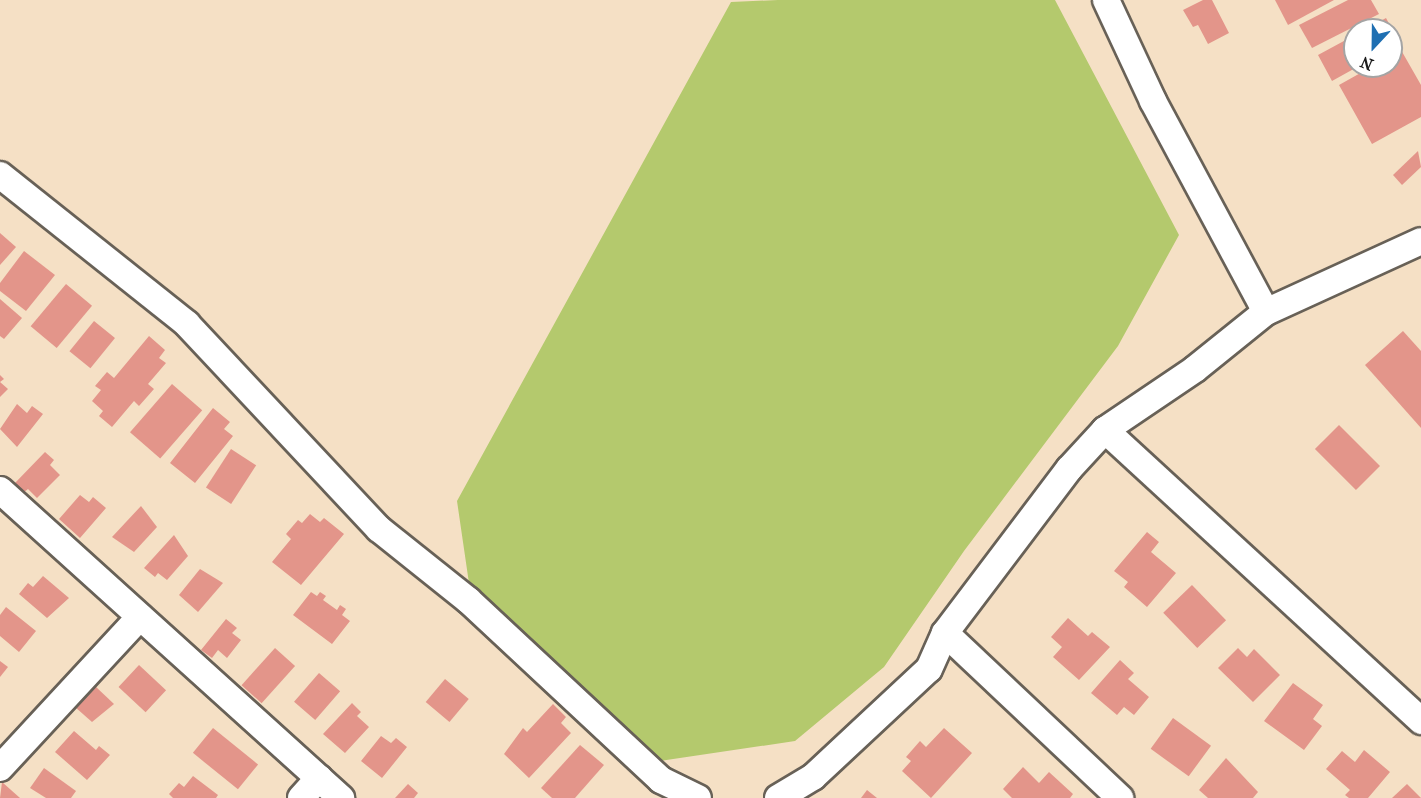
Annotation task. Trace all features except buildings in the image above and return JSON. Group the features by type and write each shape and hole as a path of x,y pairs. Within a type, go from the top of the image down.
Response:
{"street":[{"path":"1106,0 1153,101 1266,312"},
{"path":"0,175 170,308 256,394 379,529 468,600 661,780 698,798"},
{"path":"778,798 813,777 885,713 929,669 945,633 1069,469 1105,430 1196,369 1266,312 1421,241"},
{"path":"1105,430 1421,721"},
{"path":"0,490 341,798"},
{"path":"0,768 140,617"},
{"path":"945,633 1120,798"},
{"path":"300,798 319,778"}],"green space":[{"path":"1055,0 1179,235 1118,346 964,551 884,667 795,741 653,762 470,590 457,501 731,2"}]}
